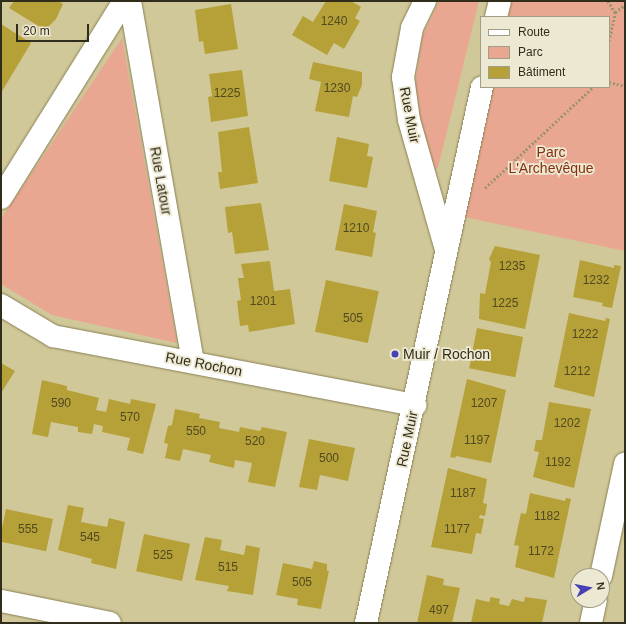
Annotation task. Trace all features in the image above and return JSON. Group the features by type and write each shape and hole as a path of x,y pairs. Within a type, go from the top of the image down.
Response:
{"street":[{"path":"1,198 124,1"},
{"name":"Rue Latour","path":"130,1 193,362"},
{"name":"Rue Muir","path":"425,1 412,28 403,77 408,120 446,254"},
{"path":"496,16 500,1"},
{"name":"Rue Muir","path":"366,623 415,405 482,88"},
{"name":"Rue Rochon","path":"1,306 52,336 415,405"},
{"path":"603,568 625,464"},
{"path":"1,601 110,623"},
{"path":"591,623 594,608"}],"path":[{"path":"608,1 615,12"},
{"path":"610,37 615,12 625,5"},
{"path":"610,82 625,86"},
{"path":"483,190 592,88"}],"green space":[{"path":"439,1 479,1 438,168 430,170 426,163 415,87 422,37"},
{"name":"Parc L'Archevêque","path":"500,1 625,1 625,251 455,215 482,88 610,88 610,16 496,16"},
{"path":"122,38 177,343 52,315 1,284 1,219"}],"building":[{"path":"14,1 59,1 63,4 56,19 45,30 9,8"},
{"path":"326,1 351,1 361,7 355,18 360,21 344,49 334,43 327,55 292,35 303,16 313,22"},
{"path":"231,4 238,49 205,54 203,41 199,42 195,10"},
{"path":"1,24 31,43 1,93"},
{"path":"313,62 362,72 362,85 357,97 353,96 349,117 315,111 321,82 309,79"},
{"path":"242,70 248,116 211,122 208,97 212,96 209,74"},
{"path":"249,127 258,183 220,189 218,172 222,172 218,132"},
{"path":"337,137 369,144 367,156 373,157 367,188 329,181"},
{"path":"261,203 269,250 235,254 232,232 228,233 225,207"},
{"path":"344,204 377,211 373,232 376,233 372,257 335,250"},
{"path":"495,246 540,255 525,329 479,319 480,293 485,294 491,262 489,259"},
{"path":"580,260 614,268 614,265 621,266 612,308 602,306 603,303 573,297"},
{"path":"270,261 274,291 290,289 295,324 249,332 248,325 240,326 237,301 241,300 238,278 244,278 241,264"},
{"path":"326,280 379,291 368,343 315,332"},
{"path":"569,313 605,321 606,318 610,319 594,397 554,387"},
{"path":"477,328 523,337 515,377 469,368"},
{"path":"1,363 15,371 1,393"},
{"path":"467,379 506,390 491,463 456,456 455,458 450,457"},
{"path":"42,380 67,386 67,390 99,398 96,410 106,412 109,399 130,404 131,399 156,404 143,454 127,450 130,438 102,432 103,426 94,424 92,434 78,432 78,427 51,422 48,437 32,434"},
{"path":"549,402 591,409 574,488 533,477 539,452 534,451 536,440 542,440"},
{"path":"175,409 200,414 199,418 220,422 219,428 239,432 240,427 260,431 262,427 287,432 275,487 248,482 252,463 235,460 234,468 209,462 211,455 183,449 180,461 165,458 168,444 164,443 168,426 172,425"},
{"path":"309,439 355,448 348,481 320,475 317,490 299,487"},
{"path":"448,468 487,479 483,503 487,504 485,516 480,515 479,518 484,519 481,534 476,533 472,554 431,547"},
{"path":"530,493 565,501 566,498 571,499 554,578 515,567 519,546 514,545 521,513 526,514"},
{"path":"68,505 84,508 81,522 107,527 109,518 125,522 116,569 91,563 92,559 58,550"},
{"path":"6,509 53,519 46,551 1,542 1,533"},
{"path":"144,534 190,544 182,581 136,571"},
{"path":"205,537 222,540 220,550 244,555 246,545 260,548 253,595 227,591 229,586 195,580"},
{"path":"314,561 327,564 327,571 329,571 321,609 297,605 298,599 276,595 283,563 312,569"},
{"path":"427,575 444,579 443,585 460,588 452,623 417,623"},
{"path":"491,597 500,599 499,604 509,606 512,599 524,602 525,597 547,600 542,623 471,623 476,599 489,602"}],"place":[{"name":"Muir / Rochon","path":"395,354"}]}
